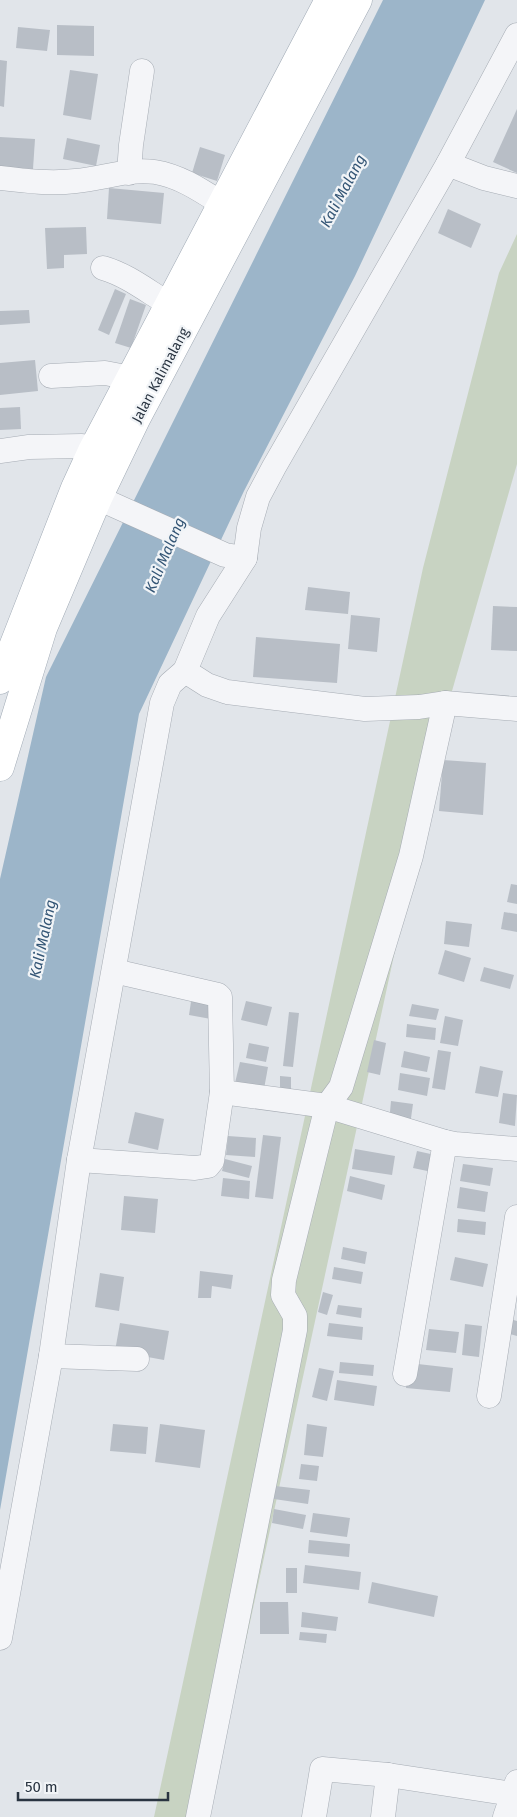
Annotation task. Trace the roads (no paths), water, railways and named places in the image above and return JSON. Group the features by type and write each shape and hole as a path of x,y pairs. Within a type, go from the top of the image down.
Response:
{"main road":[{"name":"Jalan Kalimalang","path":"0,680 75,488 105,455 340,6"},
{"name":"Jalan Kalimalang","path":"0,767 43,628 109,503 105,455"}],"street":[{"path":"0,1638 51,1356 79,1160 162,703 170,684 185,671 249,528 258,497 274,466 448,164 517,35"},
{"path":"129,173 131,145 142,71"},
{"path":"448,164 484,178 517,186"},
{"path":"0,178 46,182 76,182 138,171 156,172 203,191 233,211"},
{"path":"103,268 126,277 181,310"},
{"path":"51,376 105,372 143,380"},
{"path":"0,451 82,446 105,455"},
{"path":"109,503 235,556"},
{"path":"185,671 208,685 227,692 365,709 419,707 445,703 517,708"},
{"path":"198,1817 296,1330 295,1316 286,1302 282,1288 327,1106 341,1087 411,856 445,703"},
{"path":"79,1160 195,1168 208,1166 212,1161 222,1092 221,1000 218,995 114,971"},
{"path":"222,1092 327,1106 455,1144 517,1149"},
{"path":"405,1374 445,1142"},
{"path":"489,1396 517,1217"},
{"path":"51,1356 137,1359"},
{"path":"314,1817 322,1769 515,1788 505,1817"},
{"path":"383,1817 388,1776"}],"water":[{"name":"Kali Malang","path":"383,0 485,0 355,276 244,491 139,714 0,1510 0,879 46,677"}]}
